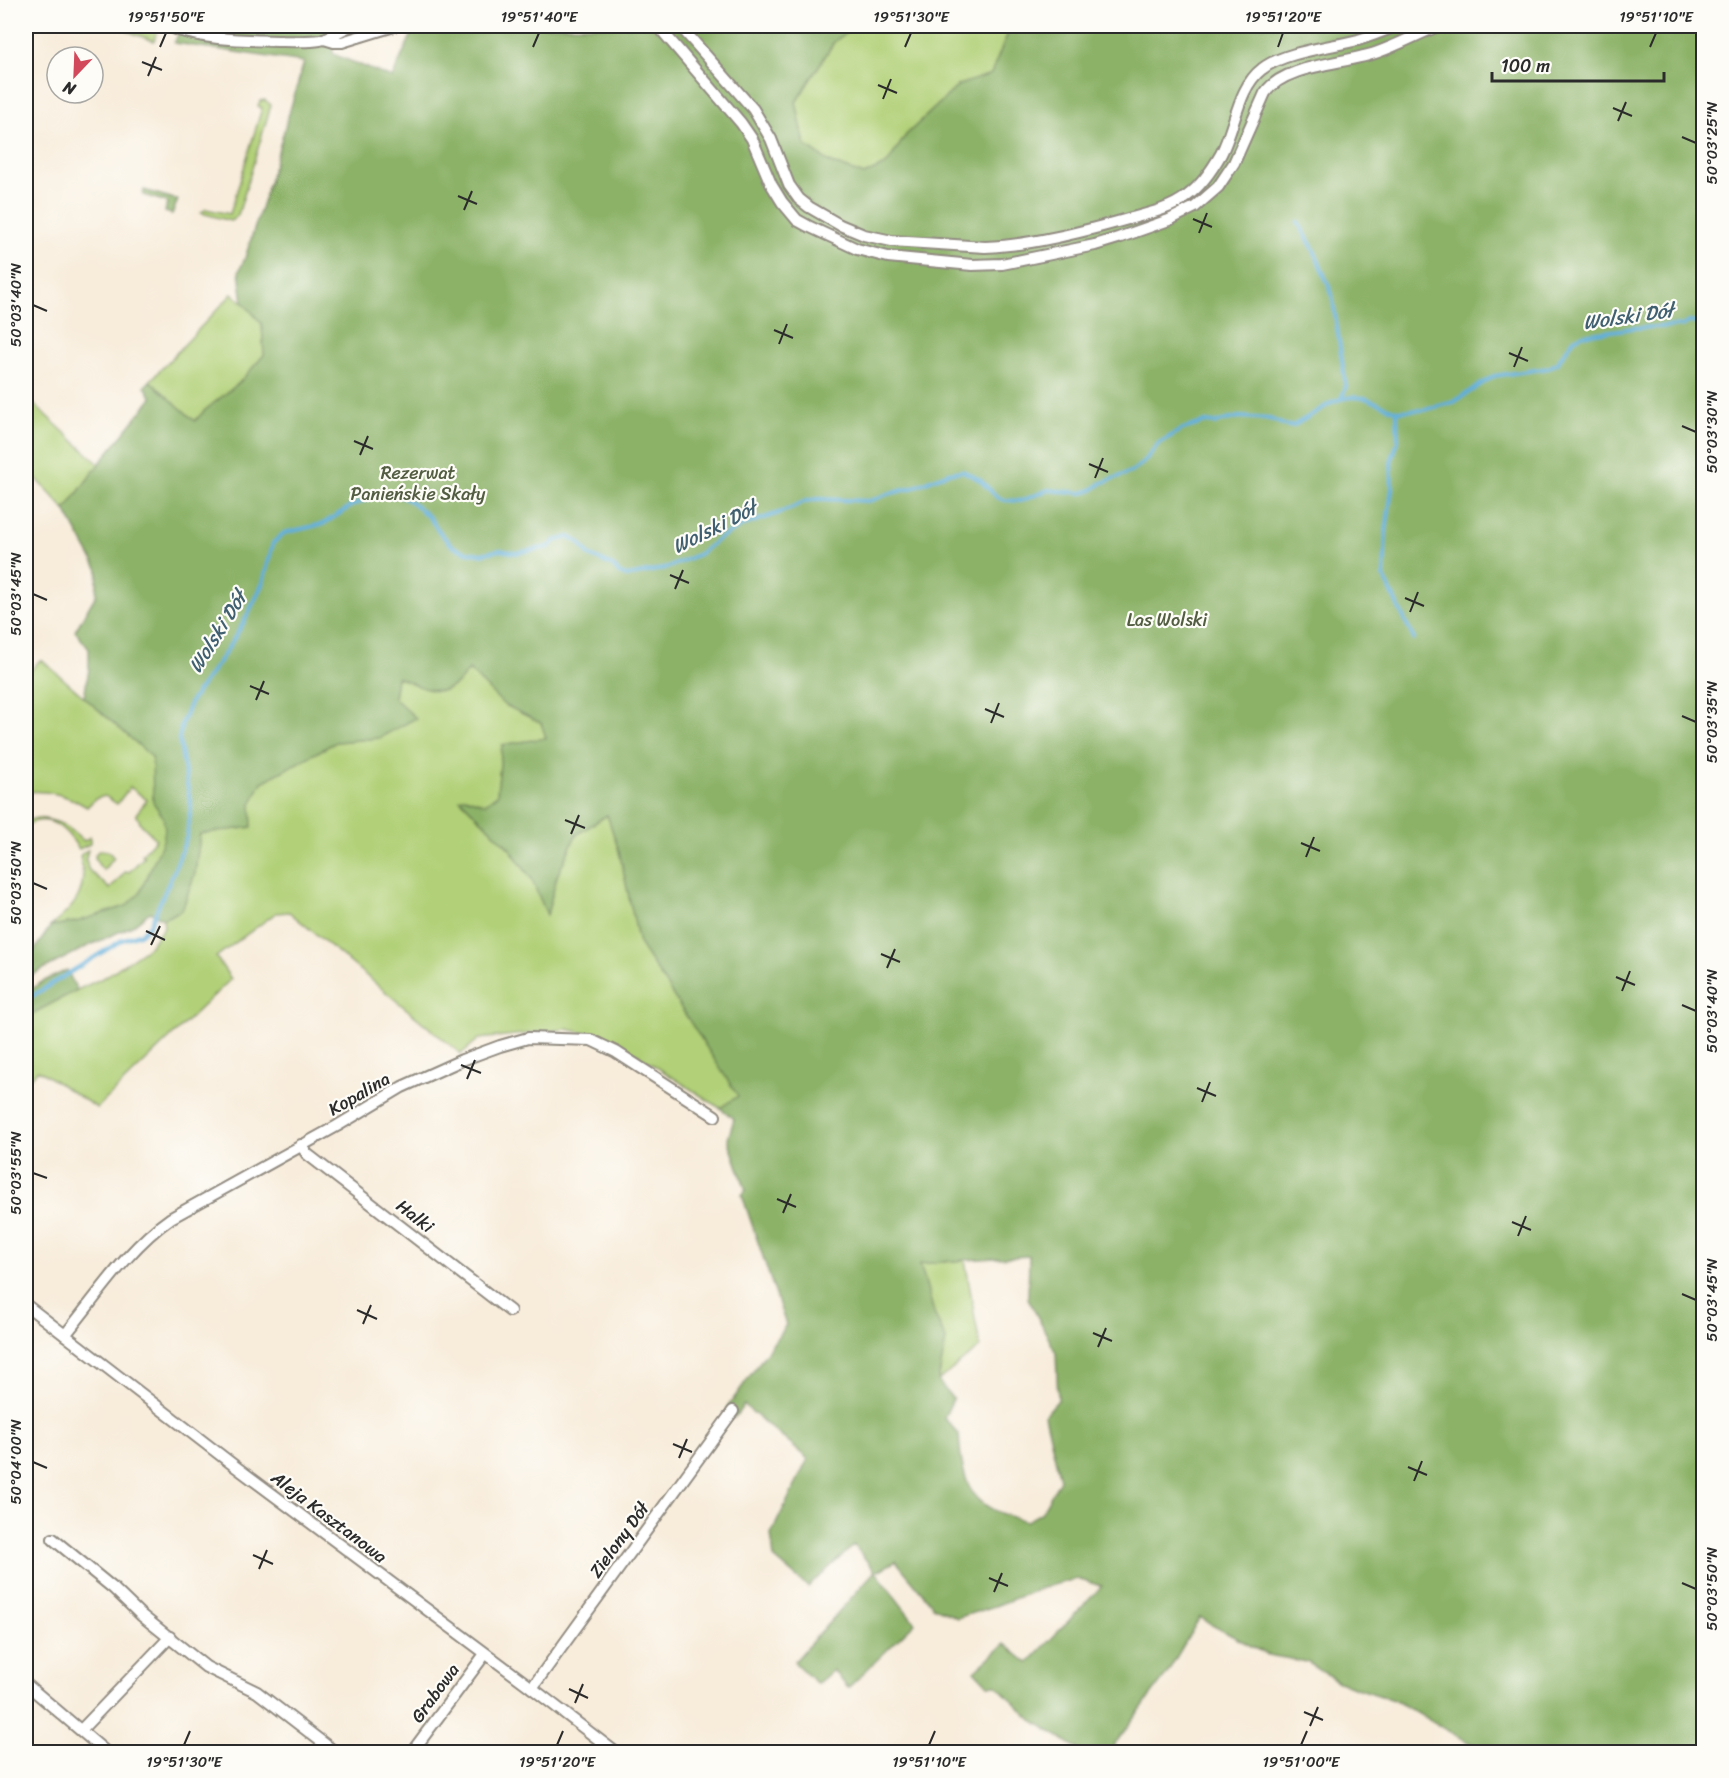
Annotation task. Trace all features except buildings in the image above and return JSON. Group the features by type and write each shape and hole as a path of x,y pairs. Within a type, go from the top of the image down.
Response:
{"street":[{"path":"168,26 186,32 225,38 308,41 324,39 350,26"},
{"path":"324,39 342,42 394,26"},
{"path":"658,26 741,123 752,140 771,184 797,220 818,232 873,254 972,265 1002,264 1095,245 1183,214 1207,198 1222,181 1234,163 1265,93 1277,80 1296,72 1377,53 1438,26"},
{"path":"680,26 753,109 771,139 789,185 799,199 809,207 840,225 864,235 901,242 985,247 1093,229 1163,209 1186,198 1207,177 1218,160 1250,82 1261,69 1277,61 1361,39 1396,26"},
{"name":"Kopalina","path":"65,1335 132,1252 160,1226 193,1204 402,1087 500,1046 528,1038 591,1040 616,1052 714,1116"},
{"name":"Halki","path":"301,1145 307,1154 510,1311"},
{"name":"Aleja Kasztanowa","path":"26,1305 245,1474 615,1752"},
{"name":"Zielony Dół","path":"532,1688 733,1411"},
{"path":"53,1539 206,1668 257,1692 335,1752"},
{"path":"81,1731 170,1637"},
{"name":"Grabowa","path":"412,1752 484,1654"},
{"path":"26,1684 106,1752"}],"green space":[{"path":"114,26 153,26 158,28 154,41"},
{"name":"Las Wolski","path":"182,26 333,26 333,54 392,78 414,29 418,26 855,26 834,42 796,102 805,145 831,163 864,175 887,164 906,135 959,85 991,74 1008,33 1016,26 1703,26 1703,1752 1489,1752 1396,1701 1339,1682 1307,1662 1268,1655 1200,1617 1166,1675 1109,1752 1083,1752 1032,1720 996,1685 988,1685 975,1671 1005,1644 1028,1663 1102,1586 1076,1579 1045,1587 957,1618 933,1606 896,1561 876,1572 915,1623 848,1688 833,1670 817,1684 794,1662 875,1571 854,1545 808,1587 774,1558 771,1534 808,1459 744,1405 734,1418 727,1408 786,1325 742,1195 746,1190 728,1139 734,1119 720,1108 738,1096 639,943 619,851 607,815 576,835 557,876 547,915 531,878 510,849 460,799 465,797 485,804 497,795 502,745 546,738 541,723 503,704 469,670 452,687 436,691 397,677 394,698 416,718 379,738 336,742 262,782 251,804 252,827 200,834 195,873 182,910 163,919 150,912 132,926 26,978 26,962 51,926 76,922 126,906 139,894 163,841 165,829 163,817 153,802 152,757 84,697 89,669 89,649 75,631 96,595 98,570 65,510 152,398 145,386 150,381 195,421 239,383 264,355 262,324 243,302 239,271 268,186 304,62 174,43","holes":["1029,1256 1028,1298 1056,1353 1058,1400 1045,1415 1060,1480 1041,1513 1027,1521 994,1510 973,1493 967,1482 963,1469 959,1434 944,1418 953,1399 938,1381 946,1339 935,1316 920,1264"]},
{"path":"855,26 873,29 882,26 1016,26 1008,33 991,75 959,85 906,135 887,164 864,175 831,163 805,145 796,102 834,42"},
{"path":"265,100 271,105 238,215 230,221 201,213 206,209 230,214 262,108 258,106 260,101"},
{"path":"144,190 178,200 172,214 165,212 167,202 143,195"},
{"path":"232,294 243,302 262,324 264,355 239,383 195,421 150,381"},
{"path":"279,375 503,704 541,723 547,738 502,745 497,795 485,804 465,797 460,799 510,849 531,878 547,914 557,876 576,835 607,814 619,851 639,943 739,1096 720,1108 615,1040 567,1029 479,1039 461,1054 289,912 276,913 216,957 231,979 97,1108 38,1070 31,1077 26,1073 26,1020 28,1016 105,977 149,947 164,927 163,919 182,910 195,873 200,833 251,827 251,804 262,782 336,742 379,738 394,698 397,677 198,826 132,926 76,922 51,926 74,904 78,896 83,878 80,856 84,852 88,850 86,858 88,869 110,889 126,871 129,872 144,857 142,854 156,839 141,824 136,814 147,800 130,787 117,804 105,796 95,799 87,807 58,794 26,792 26,676 39,661 43,661 151,756"},
{"path":"26,397 99,464 65,510 26,467"},
{"path":"37,818 51,820 63,825 84,841 90,837 90,844 79,849 63,829 49,821 42,820 26,826 26,821"},
{"path":"100,850 108,851 114,858 103,870 95,857"},
{"path":"67,970 77,990 28,1016 26,1020 26,993"},
{"path":"965,1260 980,1347 938,1381 946,1339 935,1316 920,1264"}],"waterway":[{"path":"1298,222 1314,250 1332,294 1346,387 1341,399"},
{"name":"Wolski Dół","path":"26,1000 122,940 142,933 150,925 187,836 191,806 179,739 182,723 191,701 244,622 263,583 273,543 284,533 323,524 353,505 373,497 399,495 413,503 429,517 454,547 467,552 481,554 500,550 516,553 549,547 555,541 569,537 579,542 589,555 613,566 619,573 626,576 667,568 699,554 720,538 744,525 806,501 818,499 870,501 912,488 948,473 963,471 980,480 997,497 1004,500 1021,501 1048,490 1082,493 1131,472 1143,463 1159,443 1183,429 1206,422 1215,423 1239,417 1270,419 1293,426 1333,402 1352,397 1365,398 1397,411 1424,410 1454,402 1494,376 1549,368 1557,363 1574,339 1582,335 1704,322"},
{"path":"1397,412 1398,441 1391,462 1392,488 1386,532 1384,577 1414,639"}],"park label":[{"name":"Rezerwat Panieńskie Skały","path":"418,483"}]}
